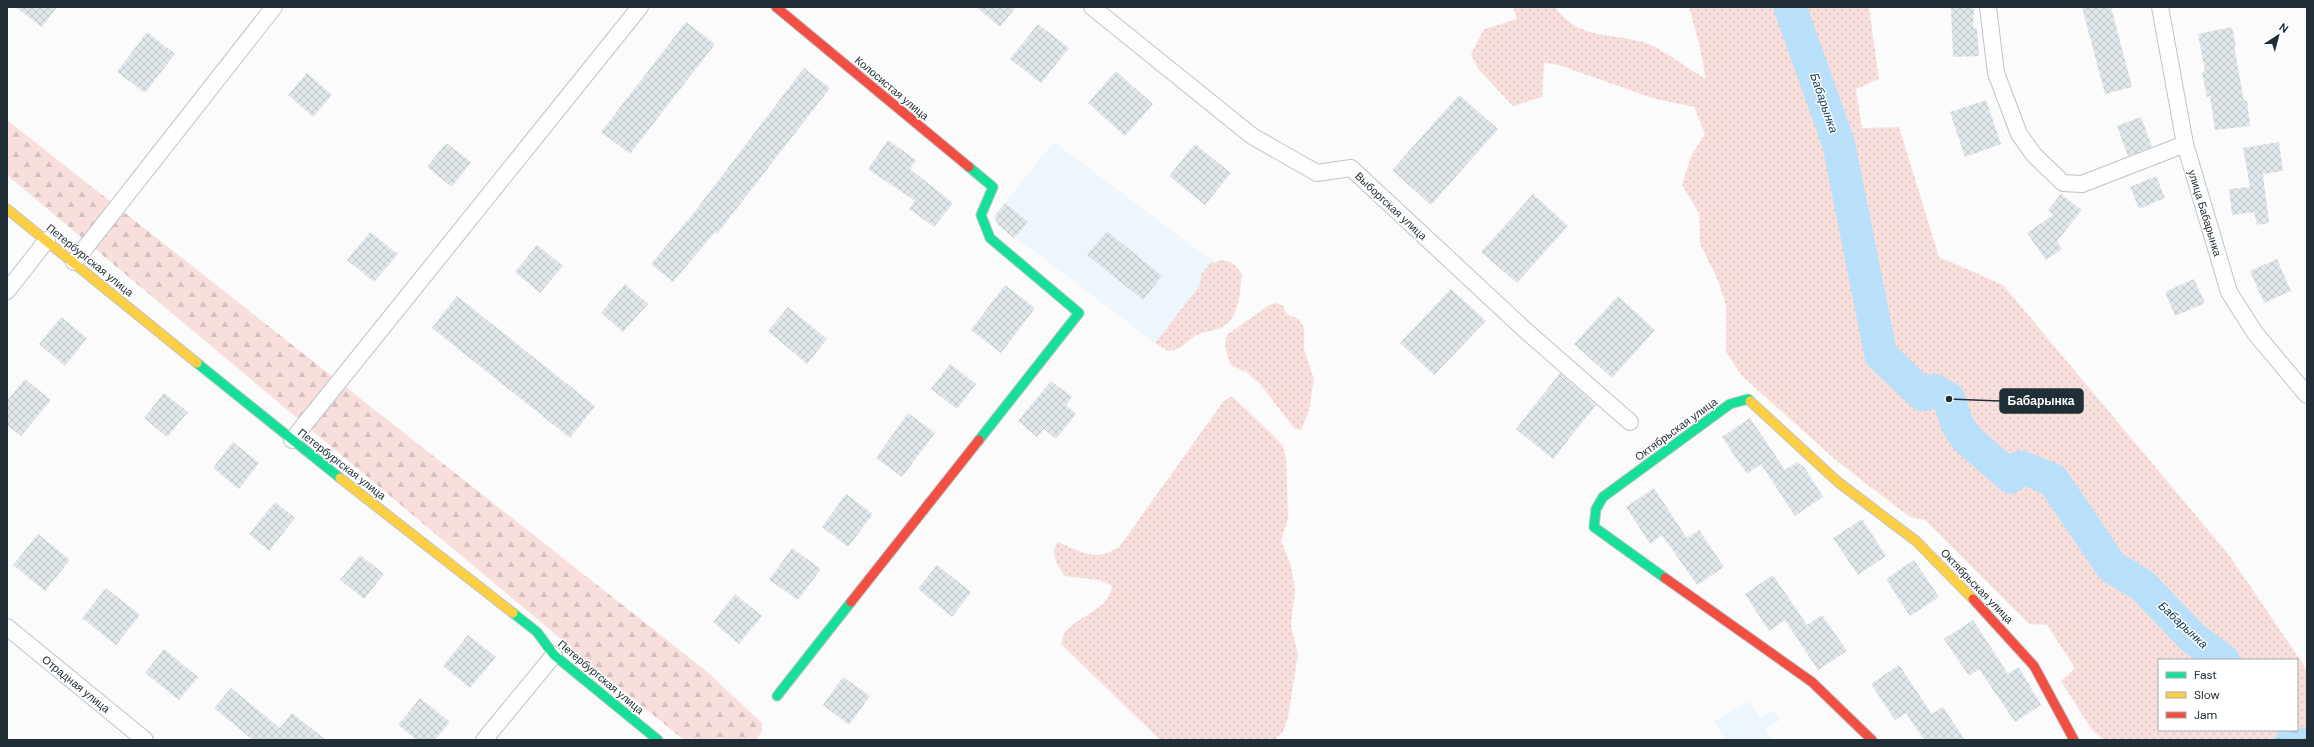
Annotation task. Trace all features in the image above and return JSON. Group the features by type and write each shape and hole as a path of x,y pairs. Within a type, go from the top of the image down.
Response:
{"street":[{"path":"74,262 274,7"},
{"path":"292,440 640,7"},
{"name":"Колосистая улица","path":"776,7 994,188 981,215 990,238 1079,313 777,696"},
{"name":"Выборгская улица","path":"1092,7 1252,136 1317,173 1351,168 1524,330 1630,422"},
{"path":"1988,7 1996,73 2019,134 2034,155 2063,183 2082,184 2185,144"},
{"name":"улица Бабарынка","path":"2160,7 2185,144 2229,292 2255,334 2307,395"},
{"name":"Петербургская улица","path":"7,209 292,440 537,632 554,655 658,740"},
{"path":"7,291 46,240"},
{"name":"Октябрьская улица","path":"1872,740 1812,682 1594,527 1596,510 1603,497 1730,404 1748,400 1838,482 1916,541 1999,624 2034,666 2074,740"},
{"name":"Отрадная улица","path":"7,627 145,740"},
{"path":"484,740 554,655"}],"shaded area":[{"path":"1054,142 1212,261 1201,275 1200,285 1155,343 992,219"},
{"path":"1750,701 1759,718 1774,710 1780,720 1765,729 1772,740 1725,740 1714,721"}],"green space":[{"path":"1513,7 1555,7 1564,18 1574,25 1596,34 1646,43 1659,49 1706,79 1699,43 1689,7 1869,7 1879,79 1856,89 1862,128 1899,127 1939,257 2003,285 2229,555 2307,670 2307,728 2298,728 2298,659 2158,659 2158,731 2279,731 2272,740 2104,740 2092,730 2061,681 2075,668 2047,625 2029,624 1925,520 1910,517 1838,462 1742,376 1726,352 1726,305 1717,278 1700,244 1699,213 1682,185 1691,156 1705,134 1694,107 1652,98 1559,65 1544,63 1542,97 1513,106 1478,69 1471,54 1484,29 1517,19"},
{"path":"7,120 705,670 762,723 762,731 756,740 684,740 586,660 7,175"},
{"path":"1220,260 1228,261 1233,264 1242,275 1238,304 1233,317 1221,328 1197,335 1178,349 1168,351 1155,343 1200,285 1201,275 1212,261 1214,263"},
{"path":"1277,303 1283,306 1287,314 1300,320 1304,328 1304,349 1314,379 1309,411 1301,430 1295,429 1260,384 1246,372 1232,366 1229,362 1225,345 1227,335 1269,305"},
{"path":"1232,396 1283,446 1286,457 1288,519 1281,541 1291,566 1295,590 1291,626 1298,654 1288,717 1283,732 1274,740 1160,740 1061,644 1065,632 1071,626 1100,606 1110,594 1112,586 1099,580 1065,576 1057,564 1054,550 1058,542 1082,552 1097,555 1112,551 1120,546 1223,402"}],"water":[{"path":"2298,728 2307,728 2307,740 2272,740 2279,731 2298,731"}],"building":[{"path":"15,7 57,7 42,27"},
{"path":"976,7 1016,7 1000,27"},
{"path":"1951,7 1974,7 1973,28 1977,28 1979,56 1953,57"},
{"path":"2082,7 2111,7 2132,87 2105,94"},
{"path":"686,22 715,44 630,154 601,132"},
{"path":"1038,24 1069,48 1041,83 1010,59"},
{"path":"2232,27 2244,101 2247,100 2250,126 2215,130 2210,96 2207,97 2202,72 2205,71 2198,34"},
{"path":"147,32 175,54 145,93 117,72"},
{"path":"804,68 830,88 717,234 715,232 673,282 651,264 692,215"},
{"path":"1116,71 1153,104 1125,136 1088,103"},
{"path":"307,73 332,95 313,117 288,95"},
{"path":"1459,95 1498,129 1431,205 1392,170"},
{"path":"1986,100 2001,144 1965,157 1950,112"},
{"path":"2141,117 2152,147 2128,156 2117,126"},
{"path":"888,140 916,160 910,169 953,203 934,227 909,209 915,201 868,169"},
{"path":"2279,142 2283,171 2263,174 2269,223 2257,225 2254,212 2232,215 2229,189 2250,187 2243,148"},
{"path":"446,143 471,162 452,187 427,167"},
{"path":"1195,144 1231,173 1205,205 1169,176"},
{"path":"2156,176 2165,198 2139,209 2130,187"},
{"path":"1533,194 1568,226 1517,283 1481,252"},
{"path":"2061,194 2082,210 2057,241 2062,249 2046,260 2027,233 2053,215 2048,210"},
{"path":"1005,203 1028,222 1014,238 998,225 995,216"},
{"path":"1107,231 1162,276 1143,300 1087,255"},
{"path":"370,232 398,254 374,282 347,260"},
{"path":"537,245 563,266 540,293 515,272"},
{"path":"2277,259 2291,291 2264,303 2250,271"},
{"path":"2194,279 2205,303 2175,316 2165,292"},
{"path":"625,284 648,304 623,332 601,313"},
{"path":"1005,285 1035,308 1001,353 971,330"},
{"path":"1451,289 1486,321 1434,375 1400,343"},
{"path":"457,296 595,406 570,438 432,328"},
{"path":"1618,296 1655,330 1612,378 1574,344"},
{"path":"788,307 827,339 807,364 768,331"},
{"path":"61,317 87,338 65,366 39,344"},
{"path":"950,364 976,384 957,409 931,389"},
{"path":"1560,373 1596,405 1553,459 1516,429"},
{"path":"25,379 51,400 21,436 7,425 7,401"},
{"path":"1051,381 1072,397 1066,405 1076,414 1056,439 1044,429 1037,437 1018,421"},
{"path":"164,393 188,412 167,437 144,418"},
{"path":"908,413 935,433 902,477 876,458"},
{"path":"1750,418 1785,470 1797,462 1804,467 1823,497 1795,516 1761,464 1747,474 1722,437"},
{"path":"233,442 259,463 239,489 213,468"},
{"path":"1654,488 1687,538 1699,530 1724,567 1697,585 1662,535 1650,544 1626,507"},
{"path":"846,494 873,514 848,547 822,527"},
{"path":"275,502 295,518 269,551 249,534"},
{"path":"1862,519 1886,556 1858,575 1833,538"},
{"path":"38,534 70,560 45,591 13,565"},
{"path":"792,548 821,569 798,600 769,580"},
{"path":"360,555 384,574 364,599 340,580"},
{"path":"1914,560 1939,597 1910,616 1886,579"},
{"path":"937,565 971,592 952,617 918,589"},
{"path":"1773,575 1807,625 1822,615 1847,651 1818,670 1785,620 1769,631 1745,594"},
{"path":"106,588 140,615 116,645 82,618"},
{"path":"735,594 762,616 739,644 713,622"},
{"path":"1973,620 2008,674 2018,667 2041,705 2015,722 1979,669 1969,676 1944,639"},
{"path":"468,635 496,657 470,688 443,666"},
{"path":"164,649 198,677 179,700 145,673"},
{"path":"1899,665 1932,714 1943,707 1965,740 1924,740 1906,713 1895,720 1871,684"},
{"path":"843,677 870,696 849,725 823,705"},
{"path":"231,688 280,728 292,713 326,740 253,740 214,708"},
{"path":"420,698 450,722 435,740 417,740 398,725"}],"waterway":[{"name":"Бабарынка","path":"1790,7 1839,145 1881,355 1923,395 1934,390 1949,399 1957,424 1967,439 2011,477 2021,467 2053,480 2112,567 2142,585 2193,638 2222,659"}],"traffic: fast":[{"path":"969,167 993,187 981,215 990,238 1079,313 979,440"},
{"path":"197,363 340,478"},
{"path":"1665,578 1594,527 1596,509 1603,497 1730,404 1748,399 1750,401"},
{"path":"777,696 851,602"},
{"path":"513,613 537,632 554,655 658,740"}],"traffic: slow":[{"path":"7,209 197,363"},
{"path":"1750,401 1838,482 1916,541 1973,599"},
{"path":"340,478 513,613"}],"traffic: jam":[{"path":"776,7 969,167"},
{"path":"851,602 979,440"},
{"path":"1665,578 1812,682 1872,740"},
{"path":"1973,599 2034,666 2074,740"}],"place":[{"name":"Бабарынка","path":"1949,399"}]}
